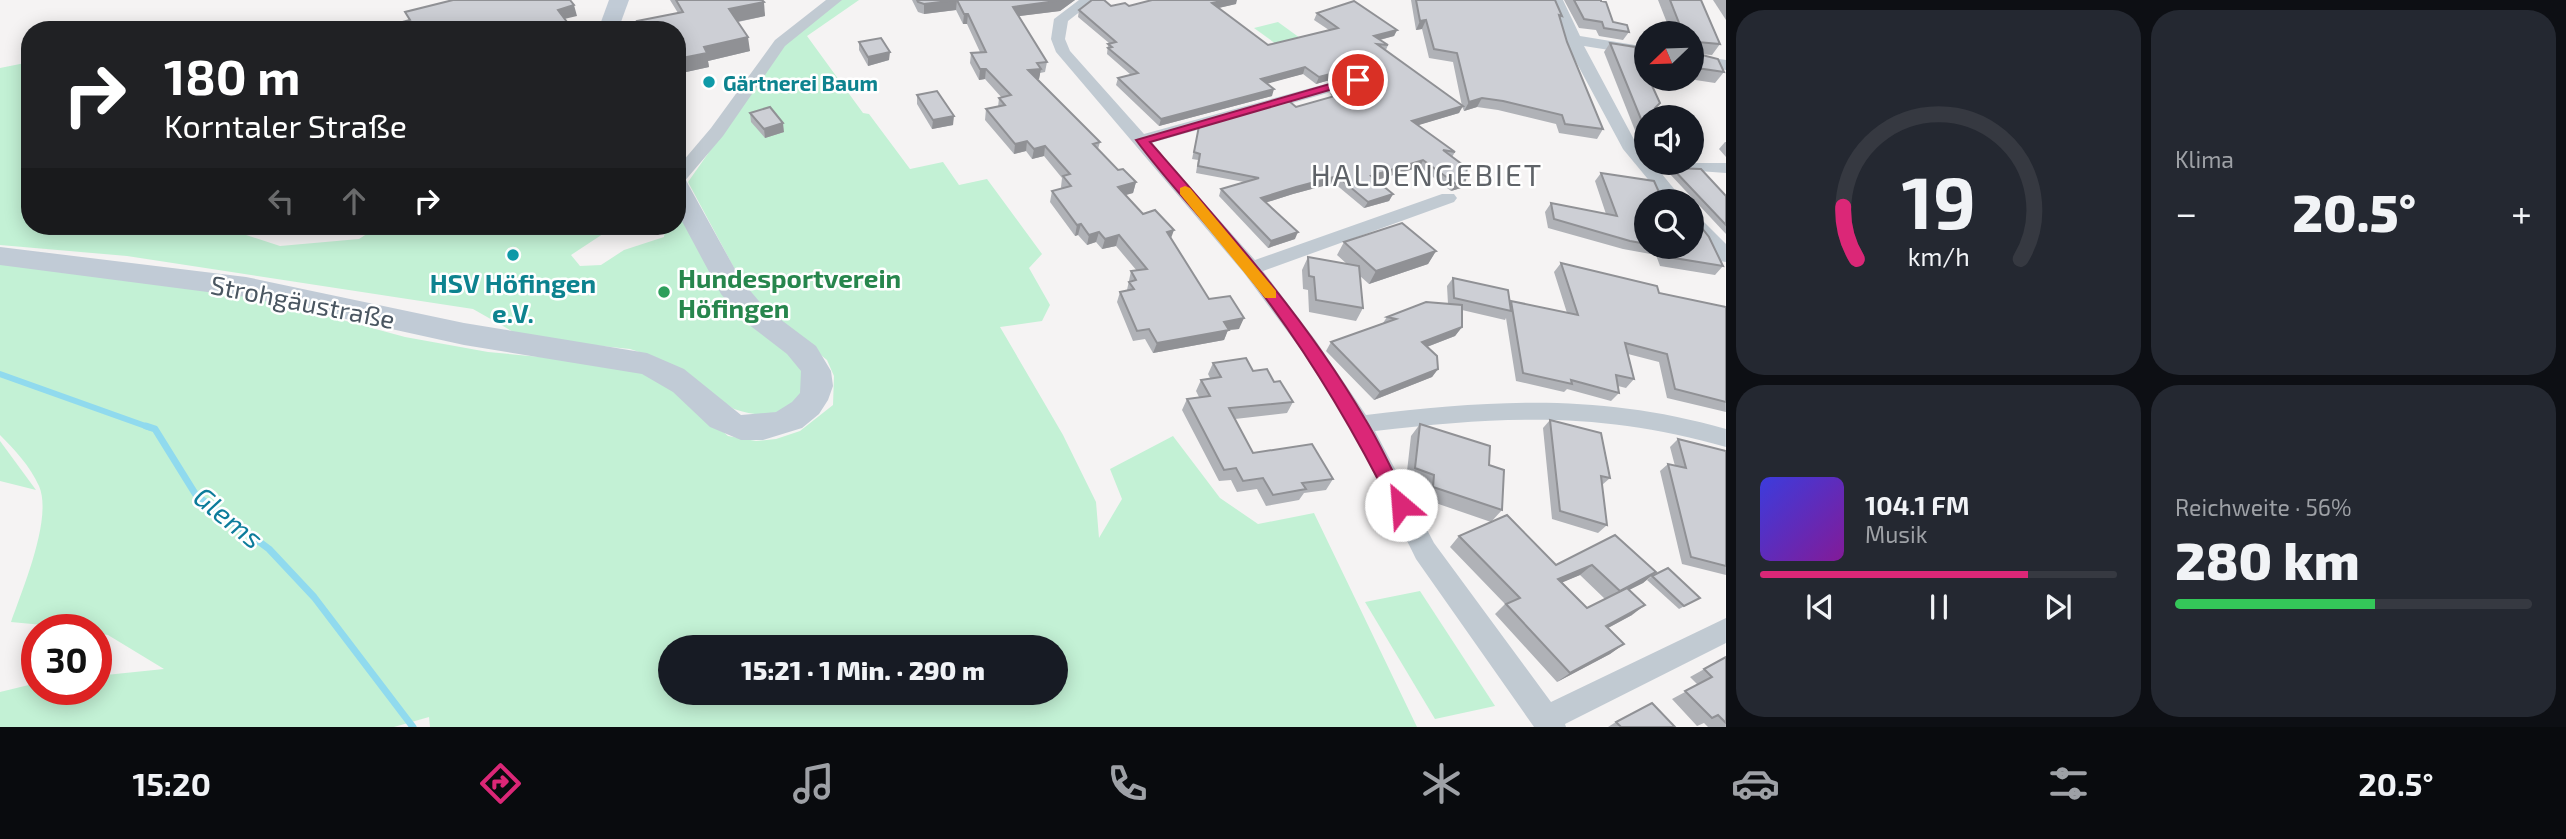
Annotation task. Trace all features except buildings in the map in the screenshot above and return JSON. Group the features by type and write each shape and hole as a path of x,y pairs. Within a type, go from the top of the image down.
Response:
{"main road":[{"path":"611,21 619,0"},
{"name":"Strohgäustraße","path":"0,257 246,287 464,334 634,361 669,373 722,419 736,426 751,428 776,425 801,414 812,400 818,386 811,363 804,352 752,313 731,287 686,203"}],"street":[{"path":"686,168 717,132 780,44 835,0"},
{"path":"1087,0 1068,11 1061,19 1058,39 1079,72 1142,140 1251,268 1309,346 1360,424 1425,551 1549,723 1726,630"},
{"path":"1556,0 1634,151"},
{"path":"1575,40 1634,50"},
{"path":"1704,62 1726,65"},
{"path":"1142,140 1358,80"},
{"path":"1704,166 1726,168"},
{"path":"1652,175 1664,189"},
{"path":"1251,268 1448,198"},
{"path":"1704,233 1726,256"},
{"path":"1360,424 1487,409 1573,408 1640,417 1726,438"}],"green space":[{"path":"839,0 859,0 807,36 863,113 869,114 910,169 943,162 959,185 987,179 1042,254 1029,268 1050,305 1042,321 1000,327 1063,435 1096,502 1099,538 1122,499 1110,469 1173,436 1220,498 1258,524 1314,513 1417,727 430,727 429,717 394,727 0,727 0,692 21,687 21,705 112,705 112,674 164,669 112,637 112,614 21,614 21,623 11,622 39,535 42,500 39,486 31,472 17,452 0,435 0,264 243,293 405,337 488,352 626,365 658,375 728,436 756,441 776,439 800,431 833,405 834,376 827,360 763,309 747,292 688,182 785,44"},
{"path":"1278,22 1300,38 1276,44 1254,28"},
{"path":"21,64 21,235 246,235 280,246 359,239 365,235 601,235 571,255 580,266 601,265 624,250 664,235 686,235 686,210 804,370 801,398 785,409 769,414 744,412 734,409 654,357 630,349 524,338 473,309 127,256 0,245 0,68"},
{"path":"0,441 36,490 0,481"},
{"path":"1420,591 1495,706 1435,719 1365,602"}],"waterway":[{"name":"Glems","path":"0,374 151,428"},
{"name":"Glems","path":"146,426 155,429 196,495 269,549 314,597 413,727"}],"slow traffic":[{"path":"1185,191 1271,295"}],"place":[{"name":"Gärtnerei Baum","path":"709,82"},
{"name":"HSV Höfingen e.V.","path":"513,255"},
{"name":"Hundesportverein Höfingen","path":"664,292"}],"district":[{"name":"HALDENGEBIET","path":"1427,174"}],"route":[{"path":"1358,80 1142,140 1251,268 1309,346 1360,424 1401,505"}]}
